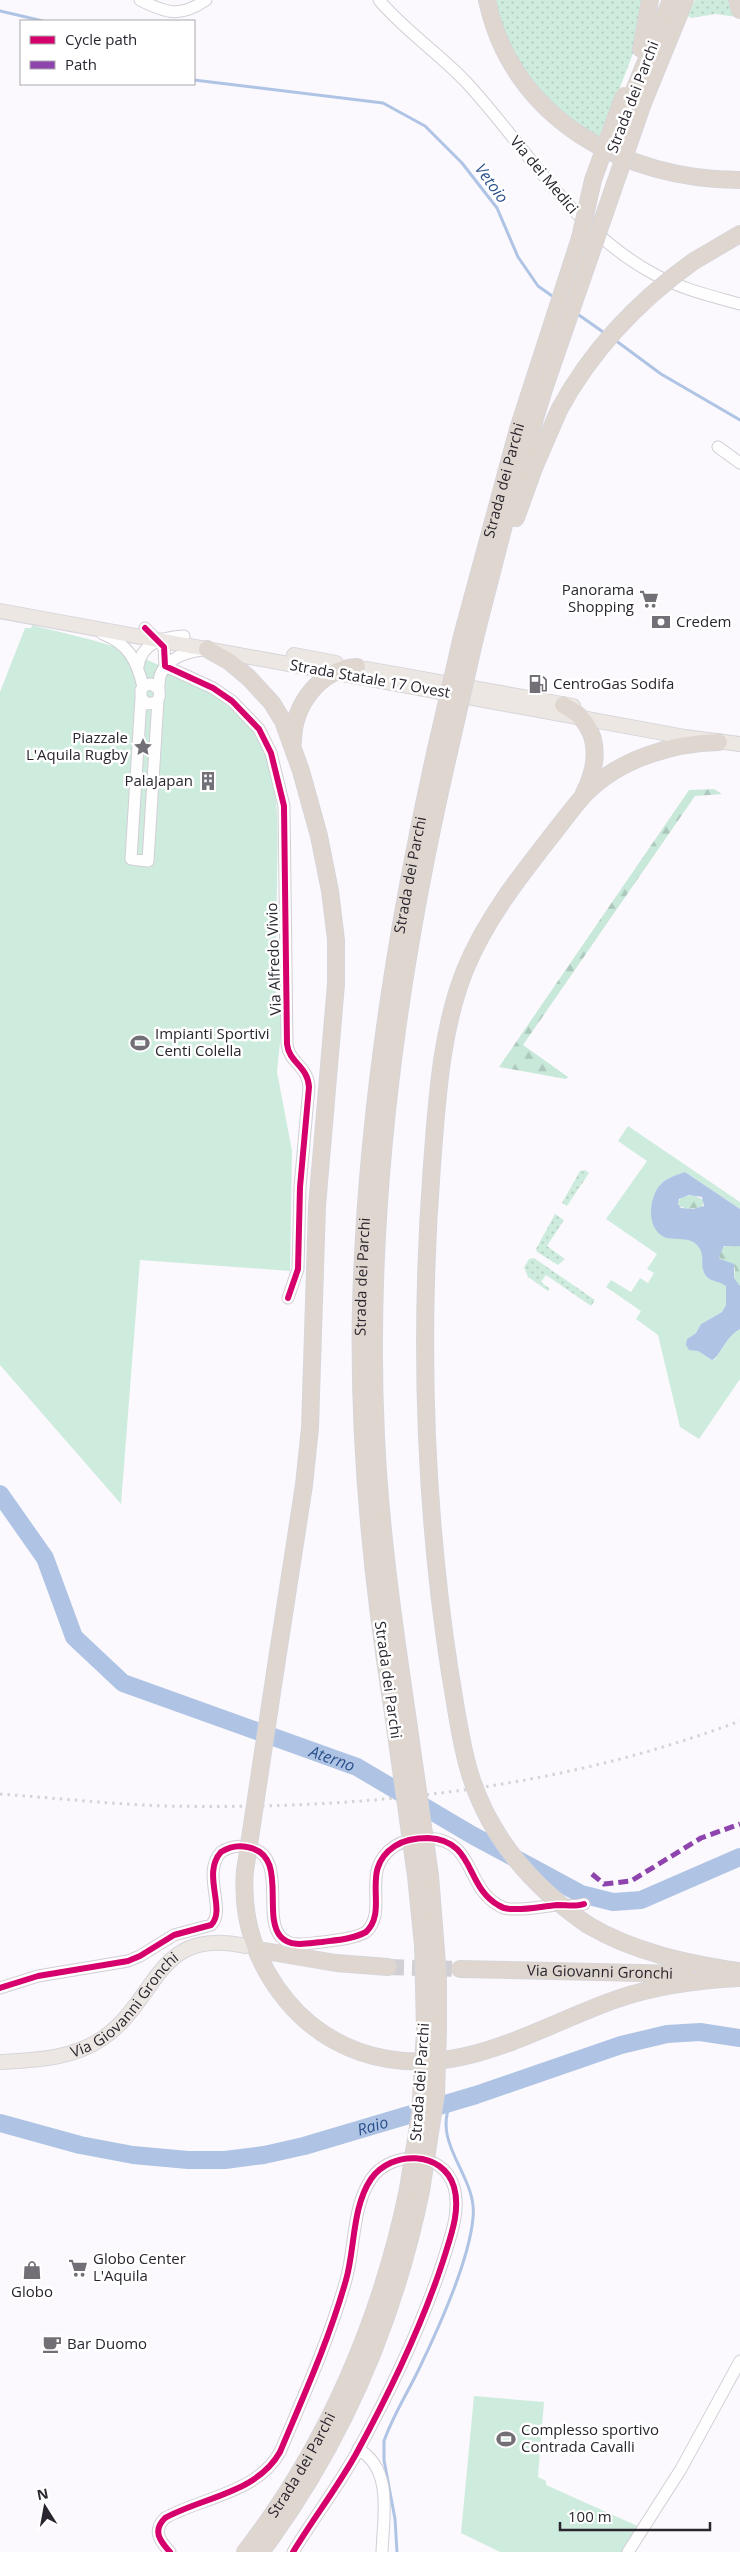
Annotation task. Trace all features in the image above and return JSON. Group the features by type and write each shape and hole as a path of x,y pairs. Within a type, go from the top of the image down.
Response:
{"highway":[{"path":"487,0 496,31 514,67 543,104 577,134 636,164 678,174 740,180"},
{"path":"633,99 650,0"},
{"name":"Strada dei Parchi","path":"245,2552 291,2485 343,2388 382,2287 414,2190 433,2119 432,2030 438,1976 398,1703 376,1596 367,1503 362,1399 361,1307 373,1119 387,1010 403,911 468,637 580,238 671,0"},
{"name":"Strada dei Parchi","path":"539,384 633,99 685,0"},
{"path":"737,0 740,10"},
{"path":"468,637 500,574 527,486 559,410 578,378 612,334 653,292 694,261 740,234"},
{"path":"207,649 238,668 266,695 280,714 294,749 325,863 335,925 337,957 317,1206 310,1428 304,1484 245,1871 245,1905 253,1940 264,1968 281,1994 300,2016 325,2035 356,2051 383,2059 418,2062 458,2059 646,1990 685,1982 740,1977"},
{"path":"294,749 294,726 304,702 315,687 334,672 357,667"},
{"path":"563,705 581,718 592,737 596,757 591,778 579,801"},
{"path":"718,742 690,744 640,758 599,782 579,801 517,880 477,943 466,968 453,1008 442,1071 430,1189 424,1336 426,1427 432,1525 439,1596 450,1673 468,1768 480,1800 494,1828 514,1858 539,1887 588,1925 620,1942 647,1952 694,1964 740,1971"},
{"path":"265,1951 336,1963 388,1967"},
{"name":"Via Giovanni Gronchi","path":"460,1969 740,1977"},
{"name":"Strada dei Parchi","path":"261,2552 312,2476 362,2377 400,2276 414,2190"}],"main road":[{"name":"Strada Statale 17 Ovest","path":"0,604 145,628 740,736"},
{"name":"Strada Statale 17 Ovest","path":"0,612 82,625 581,718 718,742 740,744"},
{"name":"Via Giovanni Gronchi","path":"0,2062 54,2057 86,2048 103,2038 126,2019 162,1968 179,1953 208,1943 228,1943 245,1946"}],"street":[{"path":"140,0 162,11 175,13 198,6 206,0"},
{"name":"Via dei Medici","path":"379,0 394,17 466,82 567,204 594,231 654,274 705,294 740,304"},
{"path":"718,447 740,463"},
{"path":"82,625 121,643 129,650 138,666 143,687 140,693 131,859 148,861 159,679 165,666 166,651 159,640 145,628"},
{"path":"138,666 146,648 159,640 184,636"},
{"path":"165,666 185,654 207,649"},
{"name":"Via Alfredo Vivio","path":"165,666 220,692 253,721 266,742 282,792 287,1044 292,1057 306,1072 309,1088 300,1187 298,1268 288,1298"},
{"path":"143,687 151,684 158,694"},
{"path":"141,698 147,704 158,694"},
{"path":"0,1988 38,1976 128,1961 174,1935 211,1925 216,1915 212,1883 213,1865 221,1852 236,1846 256,1850 268,1863 272,1877 276,1928 283,1939 298,1944 353,1937 366,1932 375,1917 375,1877 379,1864 396,1846 419,1838 442,1840 458,1849 466,1858 480,1887 488,1897 502,1907 518,1910 584,1904"},
{"path":"170,2552 161,2542 158,2533 160,2523 164,2518 247,2484 262,2475 273,2464 312,2378 334,2321 349,2270 365,2190 371,2179 388,2164 402,2159 425,2160 436,2163 444,2169 452,2182 456,2196 456,2212 431,2297 409,2351 358,2450 293,2552"},
{"path":"628,2552 682,2469 740,2360"},
{"path":"358,2450 369,2455 378,2469 384,2506 382,2552"}],"green space":[{"path":"492,0 643,0 634,51 600,139 564,116 518,65"},
{"path":"695,0 731,0 736,17 716,14 691,18 688,16"},
{"name":"Impianti Sportivi Centi Colella","path":"32,625 101,643 141,657 182,676 222,701 253,731 263,748 269,764 276,799 278,834 276,1011 283,1013 277,1072 292,1151 290,1271 140,1260 121,1504 0,1365 0,692 25,628 31,628"},
{"path":"714,789 722,794 695,796 523,1045 568,1077 566,1079 499,1067 689,790"},
{"path":"628,1126 740,1202 740,1209 685,1172 667,1179 660,1185 653,1222 661,1235 687,1239 698,1245 704,1256 703,1268 705,1275 726,1286 726,1305 722,1312 701,1324 696,1333 687,1339 698,1351 712,1360 715,1359 730,1335 740,1329 740,1379 699,1439 680,1427 658,1335 636,1319 641,1311 606,1287 611,1280 631,1292 640,1278 648,1283 654,1273 647,1269 657,1254 606,1219 647,1161 618,1141"},
{"path":"585,1170 589,1173 567,1206 562,1203 580,1171"},
{"path":"693,1195 704,1200 702,1207 688,1209 679,1206 678,1202 682,1197"},
{"path":"555,1214 564,1220 547,1246 565,1259 558,1265 537,1252 536,1249"},
{"path":"736,1244 740,1246 740,1286 734,1278 735,1268 723,1261 718,1254 723,1247"},
{"path":"534,1258 595,1300 591,1306 546,1275 541,1282 550,1289 548,1291 528,1277 524,1267 529,1259"},
{"name":"Complesso sportivo Contrada Cavalli","path":"474,2396 544,2402 538,2477 546,2481 546,2485 642,2528 624,2552 500,2552 461,2533"}],"water":[{"path":"685,1172 740,1209 740,1246 724,1246 719,1256 720,1259 734,1264 734,1278 740,1286 740,1329 730,1337 718,1355 712,1360 698,1351 689,1350 686,1345 687,1339 696,1333 701,1324 722,1312 726,1305 726,1286 706,1276 703,1268 702,1253 697,1245 687,1240 671,1239 660,1235 653,1225 651,1213 655,1194 661,1184 673,1176","holes":["689,1195 702,1197 704,1206 692,1209 681,1208 678,1204 679,1199"]}],"waterway":[{"name":"Vetoio","path":"0,11 39,20"},
{"name":"Vetoio","path":"195,80 383,103 425,126 462,163 497,208 518,257 538,286 555,298"},
{"name":"Vetoio","path":"576,313 606,334"},
{"name":"Vetoio","path":"615,340 661,374 740,420"},
{"name":"Aterno","path":"0,1494 45,1558 74,1637 123,1683 357,1767 472,1835 581,1894 613,1902 641,1900 740,1857"},
{"name":"Raio","path":"0,2123 80,2145 133,2155 188,2160 225,2160 264,2155 304,2146 476,2095 621,2045 667,2034 700,2032 740,2038"},
{"path":"397,2552 395,2519 384,2460 384,2441 451,2298 465,2255 473,2218 473,2203 469,2188 450,2147 447,2132 446,2118 451,2102"}],"tunnel":[{"path":"388,1967 460,1969"}],"railway":[{"path":"0,1794 165,1806 311,1804 384,1799 457,1791 529,1779 600,1764 671,1745 740,1721"}],"marked path":[{"path":"592,1874 604,1884 631,1881 701,1838 740,1824"}],"cycle path":[{"path":"145,628 164,647 165,666 213,688 232,701 259,729 271,753 284,806 287,1044 291,1056 305,1074 309,1087 300,1187 298,1269 288,1298"},
{"path":"0,1988 38,1976 128,1961 140,1956 174,1935 211,1925 215,1918 216,1910 213,1881 215,1861 221,1852 237,1846 247,1847 260,1852 268,1861 273,1887 273,1915 276,1927 281,1937 295,1944 345,1939 366,1932 373,1923 378,1866 384,1856 395,1846 415,1839 428,1838 443,1841 454,1847 462,1855 487,1897 503,1908 523,1909 584,1904"},
{"path":"170,2552 163,2544 158,2532 165,2518 244,2485 258,2477 270,2466 280,2452 332,2324 349,2268 360,2202 371,2179 391,2163 403,2159 416,2158 428,2161 439,2166 448,2175 456,2196 454,2224 443,2261 415,2335 381,2407 349,2467 293,2552"}],"place":[{"name":"Panorama Shopping","path":"649,599"},
{"name":"Credem","path":"661,622"},
{"name":"CentroGas Sodifa","path":"538,684"},
{"name":"Piazzale L'Aquila Rugby","path":"143,747"},
{"name":"PalaJapan","path":"208,781"},
{"name":"Impianti Sportivi Centi Colella","path":"140,1043"},
{"name":"Globo Center L'Aquila","path":"78,2268"},
{"name":"Globo","path":"32,2270"},
{"name":"Bar Duomo","path":"52,2344"},
{"name":"Complesso sportivo Contrada Cavalli","path":"506,2439"}]}
